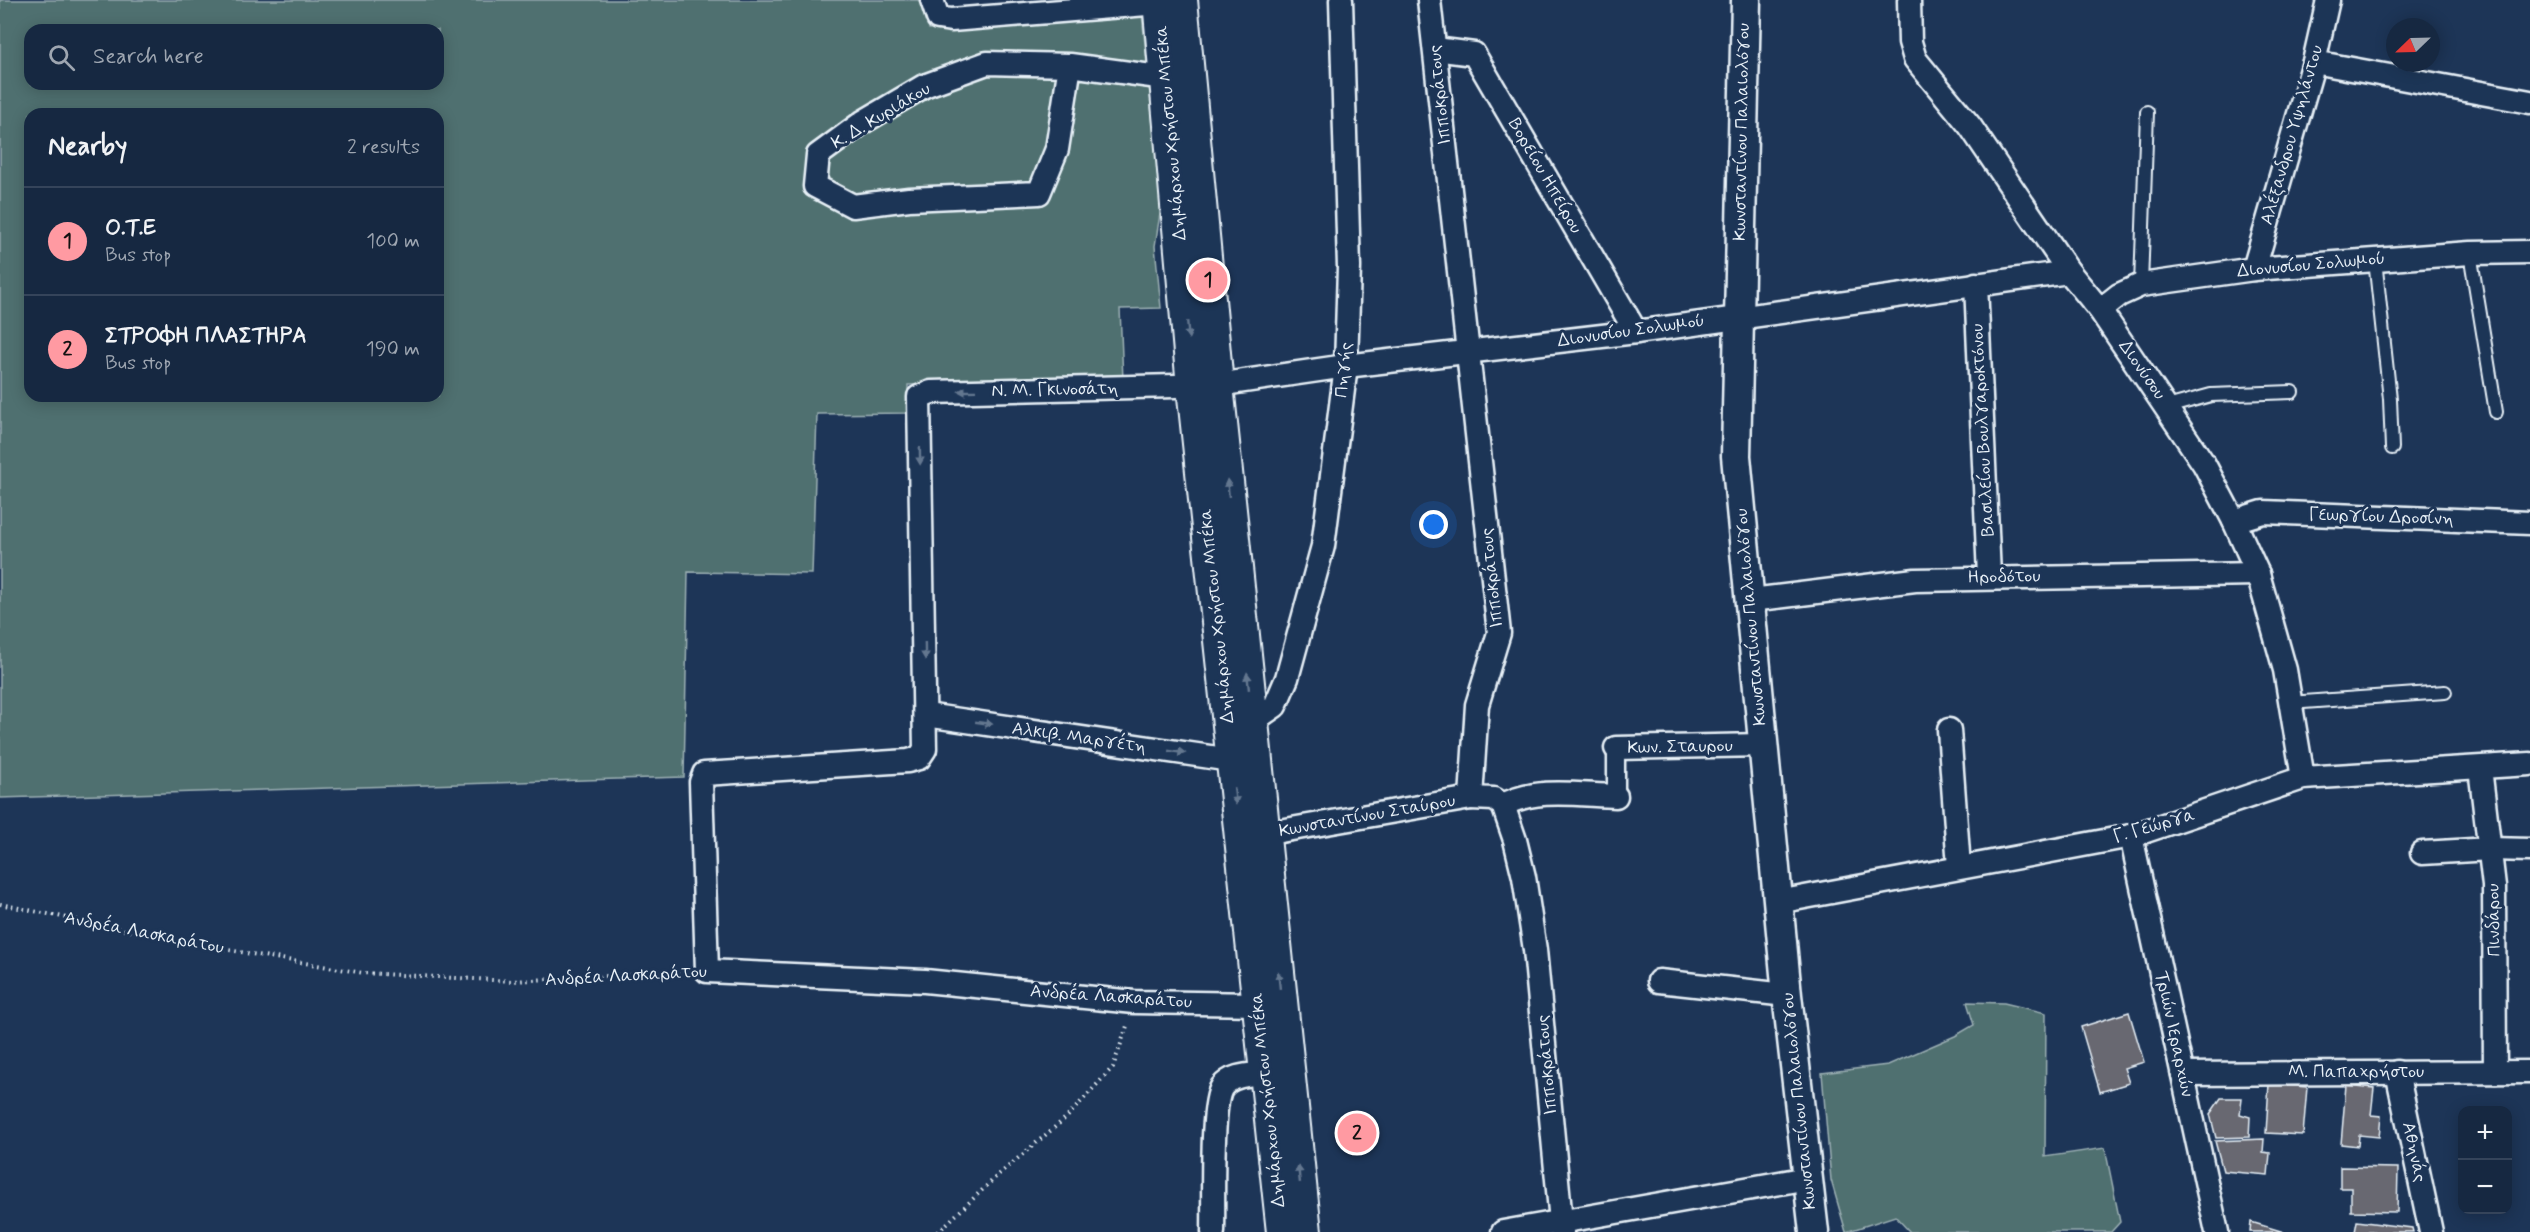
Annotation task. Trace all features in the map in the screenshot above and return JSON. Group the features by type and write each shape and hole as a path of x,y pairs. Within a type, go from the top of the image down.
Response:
{"main road":[{"name":"Δημάρχου Χρήστου Μπέκα","path":"1166,1 1166,78 1205,386 1251,716 1305,1232"},
{"name":"Δημάρχου Χρήστου Μπέκα","path":"1166,1 1205,386 1232,760 1283,1232"}],"street":[{"path":"932,0 938,18 951,20 1166,1"},
{"name":"Πηγής","path":"1251,716 1262,715 1275,706 1287,678 1323,546 1346,366 1349,267 1341,0"},
{"name":"Ιπποκράτους","path":"1429,0 1499,633 1477,705 1471,798"},
{"name":"Κωνσταντίνου Παλαιολόγου","path":"1746,0 1736,456 1787,995 1814,1232"},
{"name":"Διονύσου","path":"1909,0 1910,42 1915,59 1976,135 2069,272 2100,310 2167,407 2204,464 2234,521 2258,574 2285,670 2303,778"},
{"name":"Αλέξανδρου Υψηλάντου","path":"2254,269 2314,62 2328,0"},
{"name":"Βορείου Ηπείρου","path":"1435,49 1474,54 1636,332"},
{"path":"2314,62 2530,102"},
{"name":"Κ. Δ. Κυριάκου","path":"1070,64 1057,150 1039,193 909,199 853,206 815,186 818,155 863,122 924,86 987,63 1070,64 1166,78"},
{"name":"Διονυσίου Σολωμού","path":"2100,310 2119,295 2141,285 2254,269 2470,253 2530,252"},
{"name":"Διονυσίου Σολωμού","path":"1205,386 1346,366 1636,332 1738,316 2069,272"},
{"name":"Βασιλείου Βουλγαροκτόνου","path":"1976,284 1989,576"},
{"name":"Ν. Μ. Γκινοσάτη","path":"926,715 918,397 931,392 1205,386"},
{"name":"Γεωργίου Δροσίνη","path":"2234,521 2263,512 2530,523"},
{"name":"Ηροδότου","path":"1751,600 1915,580 1989,576 2258,574"},
{"path":"707,971 701,782 704,774 908,761 919,758 925,749 926,715"},
{"name":"Αλκιβ. Μαργέτη","path":"926,715 1232,760"},
{"path":"1949,730 1959,867"},
{"name":"Κων. Σταυρου","path":"1503,806 1518,797 1533,794 1616,796 1616,748 1763,745"},
{"name":"Γ. Γεώργα","path":"1778,902 2131,836 2303,778 2530,764"},
{"name":"Πινδάρου","path":"2480,768 2494,886 2495,1072"},
{"path":"1471,798 1494,799 1503,806"},
{"name":"Κωνσταντίνου Σταύρου","path":"1263,834 1471,798"},
{"name":"Ιπποκράτους","path":"1503,806 1515,840 1531,915 1562,1227"},
{"name":"Τριών Ιεραρχών","path":"2131,836 2217,1232"},
{"path":"2422,854 2490,849 2530,850"},
{"name":"Ανδρέα Λασκαράτου","path":"707,971 924,981 1134,1002 1258,1004"},
{"path":"1659,981 1787,995"},
{"name":"Αθηνάς","path":"2397,1072 2431,1232"},
{"name":"Μ. Παπαχρήστου","path":"2183,1074 2530,1072"},
{"path":"1213,1232 1216,1109 1222,1088 1234,1078 1266,1073"},
{"path":"1503,1232 1562,1227 1808,1178"}],"lane":[{"path":"2141,285 2147,112"},
{"path":"2470,253 2496,412"},
{"path":"2376,260 2390,399 2392,448"},
{"path":"2167,407 2211,395 2292,392"},
{"path":"2289,703 2445,692"}],"path":[{"name":"Ανδρέα Λασκαράτου","path":"0,904 182,942 363,973 512,981 707,971"},
{"path":"938,1232 997,1176 1068,1116 1113,1067 1134,1002"}],"green space":[{"path":"0,0 926,0 929,29 1142,14 1161,207 1155,246 1161,308 1120,309 1123,380 908,385 908,413 817,414 812,574 688,572 684,777 0,798"},
{"path":"1967,1002 2004,1003 2046,1013 2045,1157 2105,1148 2120,1222 2111,1232 1910,1232 1895,1216 1846,1232 1831,1180 1822,1073 1888,1065 1955,1036 1974,1025"}],"building":[{"path":"2129,1012 2144,1062 2124,1068 2129,1083 2100,1092 2081,1027"},
{"path":"2269,1084 2307,1087 2303,1135 2266,1133"},
{"path":"2346,1085 2374,1088 2371,1115 2381,1116 2379,1137 2359,1135 2358,1146 2341,1144"},
{"path":"2221,1098 2242,1098 2240,1114 2250,1117 2249,1137 2216,1138 2210,1114"},
{"path":"2264,1139 2263,1152 2270,1153 2268,1175 2223,1171 2215,1141"},
{"path":"2340,1167 2398,1168 2397,1212 2351,1211 2351,1188 2340,1188"},
{"path":"2357,1221 2412,1228 2413,1232 2355,1232"},
{"path":"2251,1222 2284,1232 2250,1232"}],"place":[{"name":"Ο.Τ.Ε","path":"1208,280"},
{"name":"ΣΤΡΟΦΗ ΠΛΑΣΤΗΡΑ","path":"1357,1133"}]}
